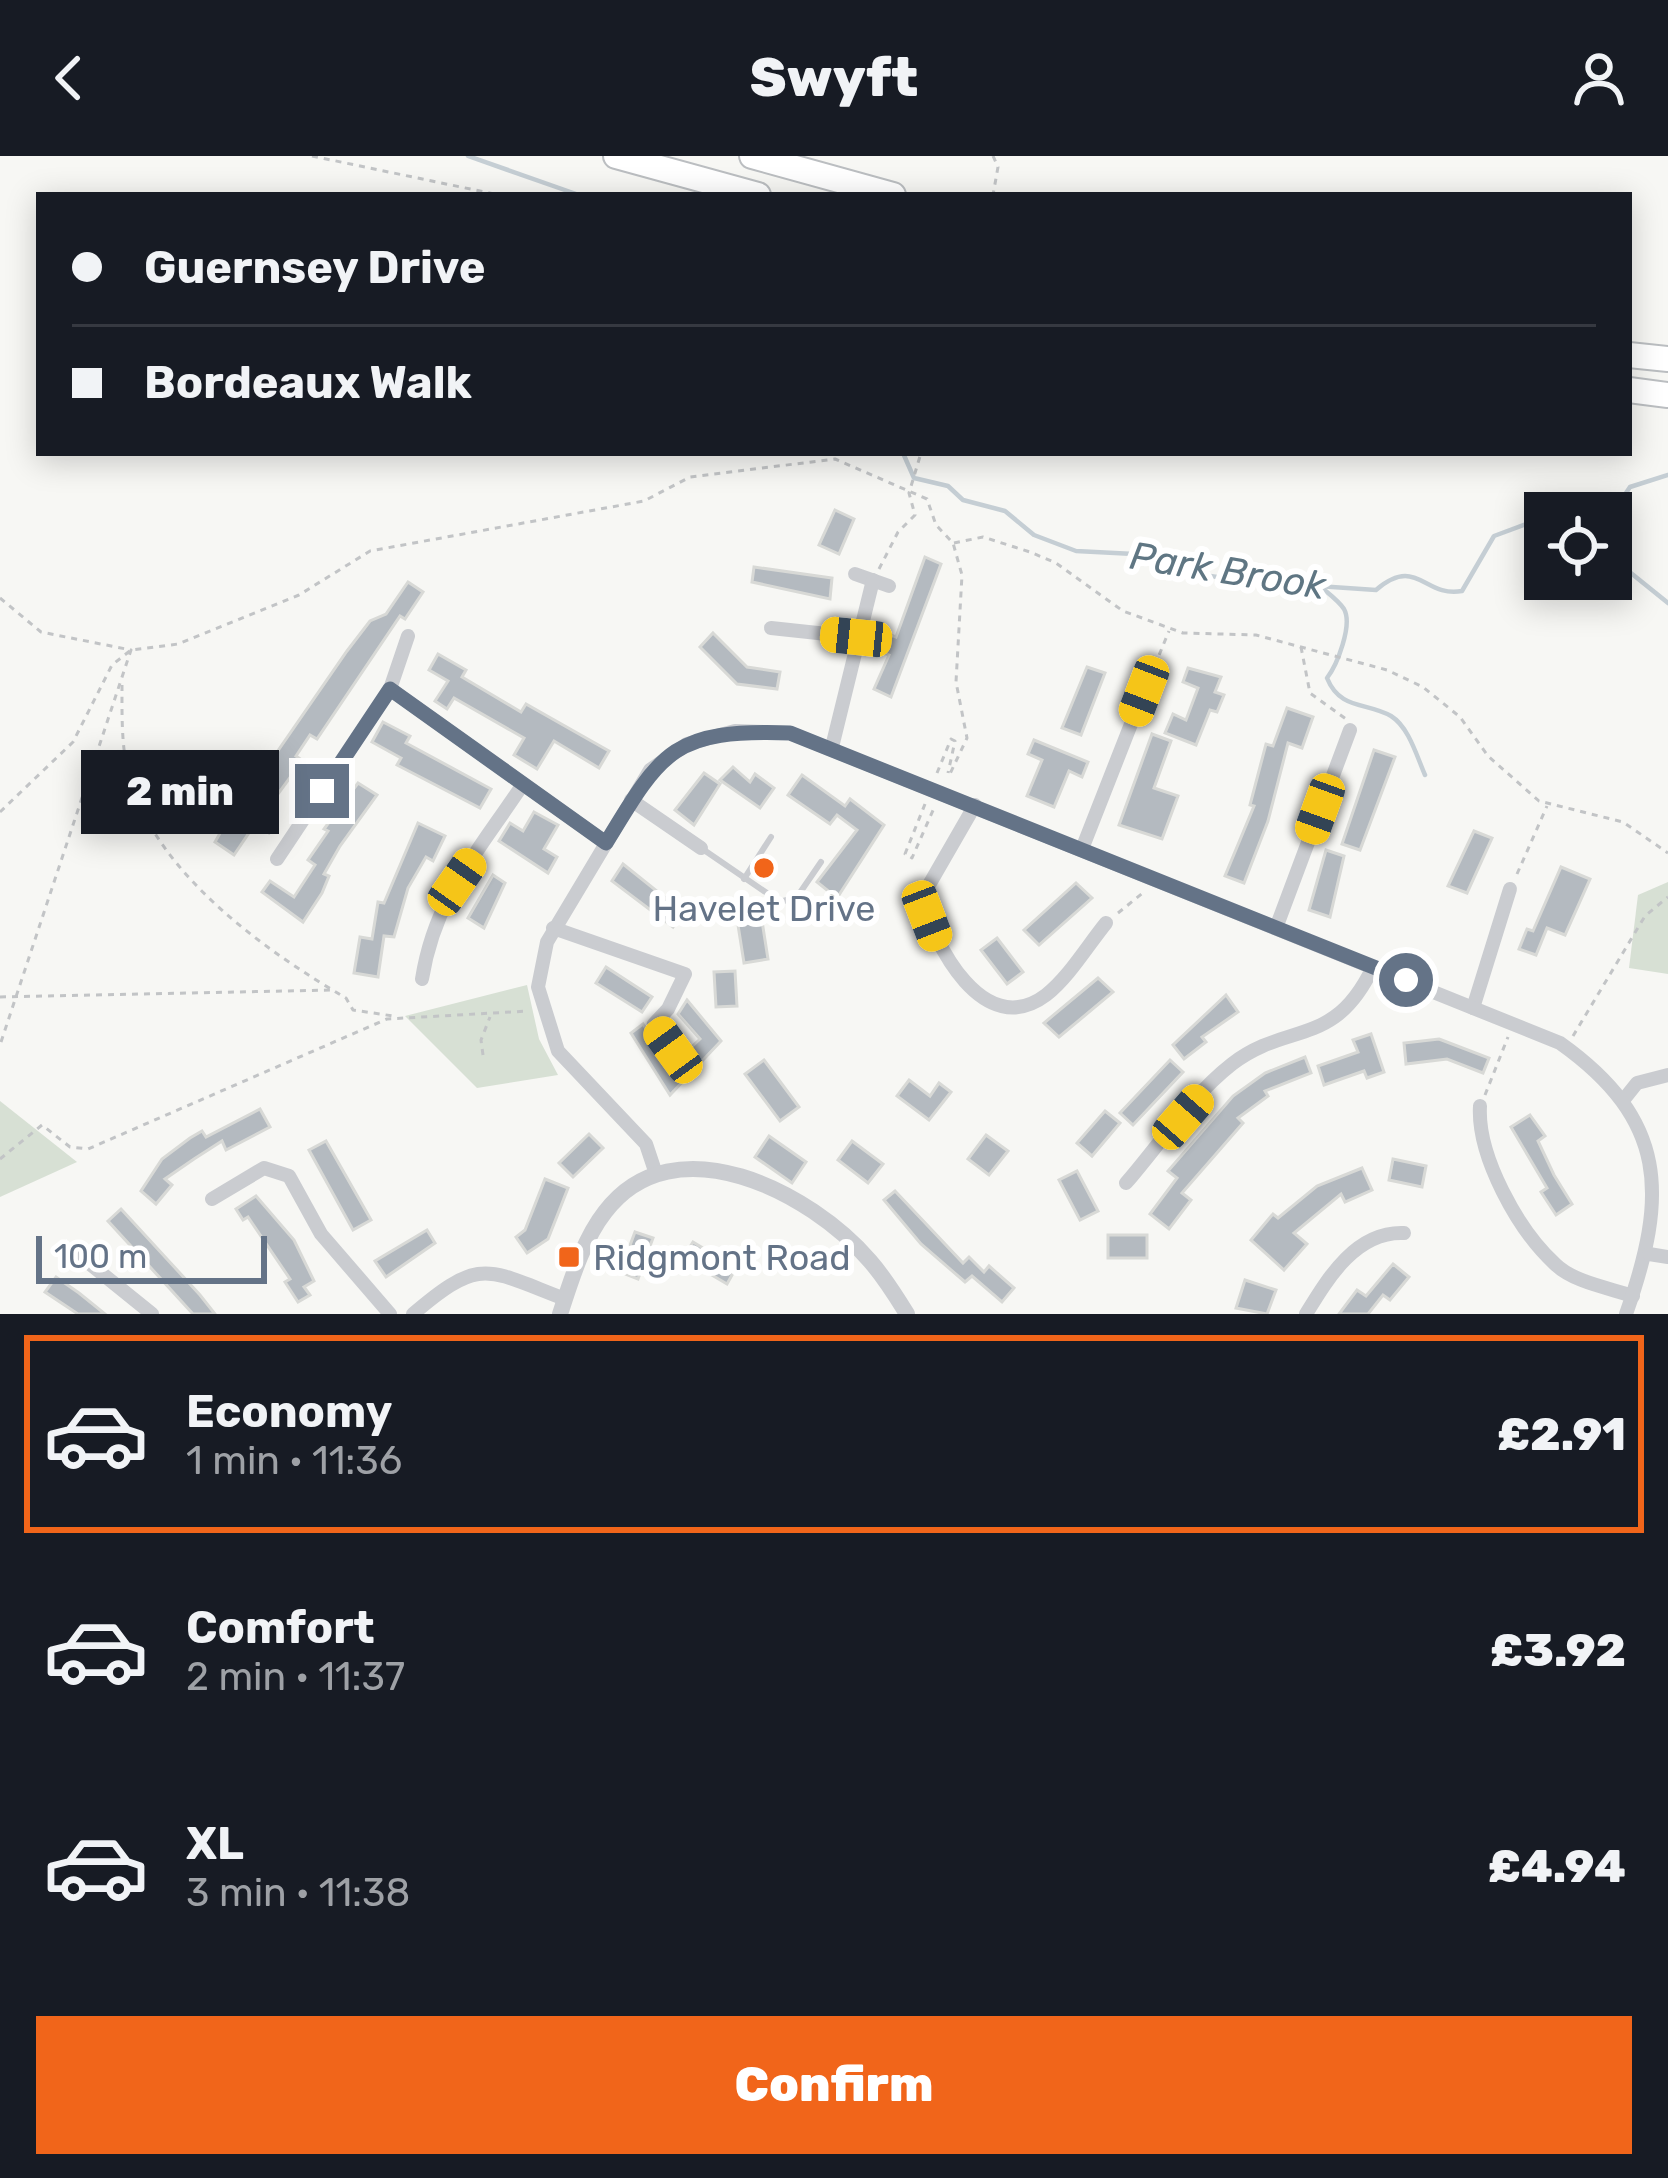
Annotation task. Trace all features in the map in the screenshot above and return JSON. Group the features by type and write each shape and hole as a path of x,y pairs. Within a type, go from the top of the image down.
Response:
{"highway":[{"path":"616,156 747,192"},
{"path":"752,156 882,192"},
{"path":"1632,355 1668,359"},
{"path":"1632,390 1668,395"}],"street":[{"path":"855,574 889,586"},
{"path":"832,747 873,580"},
{"path":"771,628 856,637"},
{"path":"277,859 390,689 408,636"},
{"path":"390,689 606,843"},
{"path":"1082,849 1144,691"},
{"path":"1276,928 1350,730"},
{"path":"656,1174 646,1144 558,1051 542,1010 540,969 554,928 650,770 687,743 735,731 772,732 832,747 934,794 975,805 1566,1048 1604,1074 1625,1098 1644,1132 1653,1169 1657,1202 1649,1254 1626,1314"},
{"path":"422,980 430,930 442,902 523,784"},
{"path":"632,800 700,848"},
{"path":"975,805 922,897 938,945 964,982 993,1003 1023,1004 1046,995 1106,922"},
{"path":"1473,1008 1510,890"},
{"path":"554,928 685,974 668,1009 654,1024 673,1050"},
{"path":"1126,1183 1236,1061 1323,1027 1359,996 1373,967"},
{"path":"1625,1098 1637,1083 1668,1075"},
{"path":"1480,1106 1479,1128 1489,1156 1514,1208 1556,1266 1633,1296"},
{"path":"413,1314 457,1277 490,1270 563,1307 605,1211 656,1174 680,1167 724,1169 783,1196 834,1227 869,1259 907,1314"},
{"path":"212,1199 264,1168 289,1176 321,1234 390,1314"},
{"path":"1306,1314 1333,1270 1357,1248 1404,1233"},
{"path":"1649,1254 1668,1257"},
{"path":"80,1255 152,1314"}],"lane":[{"path":"744,879 771,837"},
{"path":"700,848 780,902 796,897 821,862"}],"path":[{"path":"312,156 485,192"},
{"path":"993,156 998,180 994,192"},
{"path":"0,598 41,632 131,650 178,644 299,595 370,551 644,501 689,477 833,456 927,499 936,525 952,543 962,575 956,682 967,739 948,778 955,741 951,740 934,794 912,858 905,854 934,794"},
{"path":"873,580 898,532 915,515 909,493 920,456"},
{"path":"952,543 983,537 1030,552 1056,563 1124,610 1170,629 1301,645 1352,658 1423,687 1460,717 1488,756 1548,804 1623,822 1668,853"},
{"path":"1144,691 1170,629"},
{"path":"1301,645 1310,693 1339,709 1350,730"},
{"path":"0,1045 131,650"},
{"path":"0,812 73,742 112,665 131,650"},
{"path":"122,678 131,785 148,823 218,908 266,950 332,990 353,1010 401,1017 542,1010"},
{"path":"1510,890 1548,804"},
{"path":"1106,922 1159,880"},
{"path":"1566,1048 1645,916 1668,897"},
{"path":"0,997 332,990"},
{"path":"483,1055 481,1040 492,1014"},
{"path":"0,1160 42,1125 70,1147 88,1149 401,1017"},
{"path":"1480,1106 1513,1024"}],"shaded area":[{"path":"1668,882 1668,974 1629,968 1638,895"},
{"path":"527,985 539,1039 558,1075 477,1088 405,1016"},
{"path":"0,1101 77,1162 0,1197"}],"building":[{"path":"835,510 854,519 839,554 819,545"},
{"path":"925,557 941,564 891,697 874,689 889,655 881,652 888,634 896,637"},
{"path":"754,567 832,578 830,599 752,582"},
{"path":"408,582 423,592 405,619 400,616 317,739 310,735 296,756 317,771 310,783 294,772 278,794 260,782 347,651 370,621 386,614"},
{"path":"713,633 747,667 780,672 777,689 737,684 700,647"},
{"path":"438,654 466,670 462,677 521,712 526,704 609,751 599,768 554,741 537,769 514,755 524,738 454,698 447,709 435,701 448,681 429,670"},
{"path":"1087,667 1105,673 1081,735 1062,728"},
{"path":"1188,668 1221,677 1215,692 1224,695 1217,712 1210,710 1196,745 1165,733 1173,714 1186,720 1198,688 1183,682"},
{"path":"1287,708 1313,717 1302,748 1288,743 1268,821 1244,883 1225,876 1254,806 1250,805 1266,744 1273,746"},
{"path":"383,722 410,736 406,743 491,789 480,808 397,765 401,758 372,742"},
{"path":"1152,734 1171,741 1154,788 1178,796 1162,839 1119,825"},
{"path":"1034,740 1088,762 1082,777 1069,771 1054,807 1027,796 1042,760 1028,754"},
{"path":"1374,750 1395,757 1360,850 1342,844"},
{"path":"733,767 750,782 755,774 774,788 760,808 720,780"},
{"path":"704,773 720,784 694,825 675,810"},
{"path":"802,775 845,806 850,799 884,825 837,898 817,882 857,830 837,815 830,824 788,795"},
{"path":"249,782 265,792 254,807 277,822 269,833 255,824 234,855 215,842"},
{"path":"358,783 377,795 340,846 324,874 329,876 322,893 303,922 262,892 270,881 294,897 315,865 308,860 328,831 324,829"},
{"path":"534,812 558,825 544,849 557,857 548,873 499,841 510,823 523,831"},
{"path":"418,823 445,836 433,861 426,857 408,888 394,937 384,936 378,977 354,973 360,937 372,939 378,902 384,903"},
{"path":"1474,831 1492,838 1467,893 1448,886"},
{"path":"1326,850 1344,856 1330,917 1309,910"},
{"path":"623,864 683,912 673,927 612,881"},
{"path":"1561,867 1590,879 1565,935 1547,928 1536,955 1519,949 1527,929 1533,931"},
{"path":"493,875 505,883 484,928 468,918"},
{"path":"1076,883 1092,898 1039,945 1024,930"},
{"path":"762,921 768,959 744,963 738,925"},
{"path":"997,938 1023,972 1007,984 981,950"},
{"path":"606,967 652,997 642,1012 596,983"},
{"path":"735,971 737,1006 716,1007 714,972"},
{"path":"1098,978 1113,992 1059,1037 1044,1023"},
{"path":"1226,995 1238,1012 1202,1037 1206,1042 1184,1059 1173,1045"},
{"path":"687,1000 721,1041 670,1095 631,1033 643,1024 670,1067 700,1039 678,1014"},
{"path":"1371,1034 1384,1072 1367,1078 1364,1071 1324,1085 1318,1066 1358,1052 1353,1040"},
{"path":"1439,1039 1489,1058 1483,1073 1447,1059 1406,1064 1404,1043"},
{"path":"1305,1057 1311,1073 1265,1091 1268,1096 1238,1118 1243,1123 1182,1193 1191,1200 1169,1229 1150,1214 1177,1178 1168,1171 1233,1096 1265,1073"},
{"path":"764,1060 799,1107 780,1121 745,1074"},
{"path":"1170,1060 1183,1072 1133,1125 1120,1113"},
{"path":"909,1080 930,1096 939,1083 951,1092 929,1120 897,1096"},
{"path":"260,1109 270,1127 226,1150 222,1141 194,1159 165,1179 172,1185 156,1204 141,1191 162,1159 190,1138 202,1131 206,1137"},
{"path":"1105,1111 1120,1123 1092,1156 1077,1143"},
{"path":"1530,1115 1545,1136 1538,1141 1572,1204 1556,1215 1541,1192 1547,1188 1511,1127"},
{"path":"589,1134 603,1148 573,1177 559,1163"},
{"path":"986,1135 1008,1151 989,1175 968,1159"},
{"path":"769,1136 806,1162 792,1183 755,1157"},
{"path":"326,1141 371,1220 353,1230 309,1150"},
{"path":"852,1141 883,1164 868,1183 838,1160"},
{"path":"1393,1159 1426,1166 1422,1187 1389,1180"},
{"path":"1362,1168 1372,1190 1345,1202 1341,1194 1294,1233 1307,1244 1284,1270 1251,1240 1273,1214 1278,1218 1317,1186"},
{"path":"1077,1171 1098,1211 1080,1220 1059,1180"},
{"path":"545,1179 568,1188 548,1239 527,1253 516,1237 525,1230"},
{"path":"895,1191 963,1263 969,1257 984,1272 989,1266 1014,1288 1002,1302 972,1276 965,1282 921,1244 884,1200"},
{"path":"256,1196 294,1240 314,1281 304,1287 310,1295 298,1302 285,1282 290,1279 248,1217 243,1220 236,1209"},
{"path":"121,1209 215,1314 193,1314 108,1221"},
{"path":"427,1230 435,1243 386,1277 375,1261"},
{"path":"635,1232 653,1238 638,1279 620,1272"},
{"path":"1108,1235 1147,1235 1147,1258 1108,1258"},
{"path":"693,1242 736,1268 727,1284 683,1258"},
{"path":"1393,1264 1409,1277 1390,1300 1383,1295 1368,1314 1339,1314 1357,1290 1366,1296"},
{"path":"56,1277 105,1314 78,1314 45,1292"},
{"path":"1245,1280 1276,1290 1267,1314 1236,1308"}],"waterway":[{"name":"Park Brook","path":"468,156 570,192"},
{"name":"Park Brook","path":"904,456 914,478 948,486 963,500 1005,511 1034,535 1076,551 1134,554 1190,573 1244,581 1376,590 1401,576 1449,592 1462,591 1494,536 1524,525"},
{"name":"Park Brook","path":"1627,492 1668,475"},
{"path":"1632,574 1668,603"},
{"path":"1321,587 1344,609 1347,625 1327,678 1332,688 1346,700 1397,721 1425,775"}],"place":[{"name":"Havelet Drive","path":"764,868"},
{"name":"Ridgmont Road","path":"569,1257"}],"route":[{"path":"322,791 390,689 606,843 650,770 687,743 735,731 790,733 1406,980"}]}
